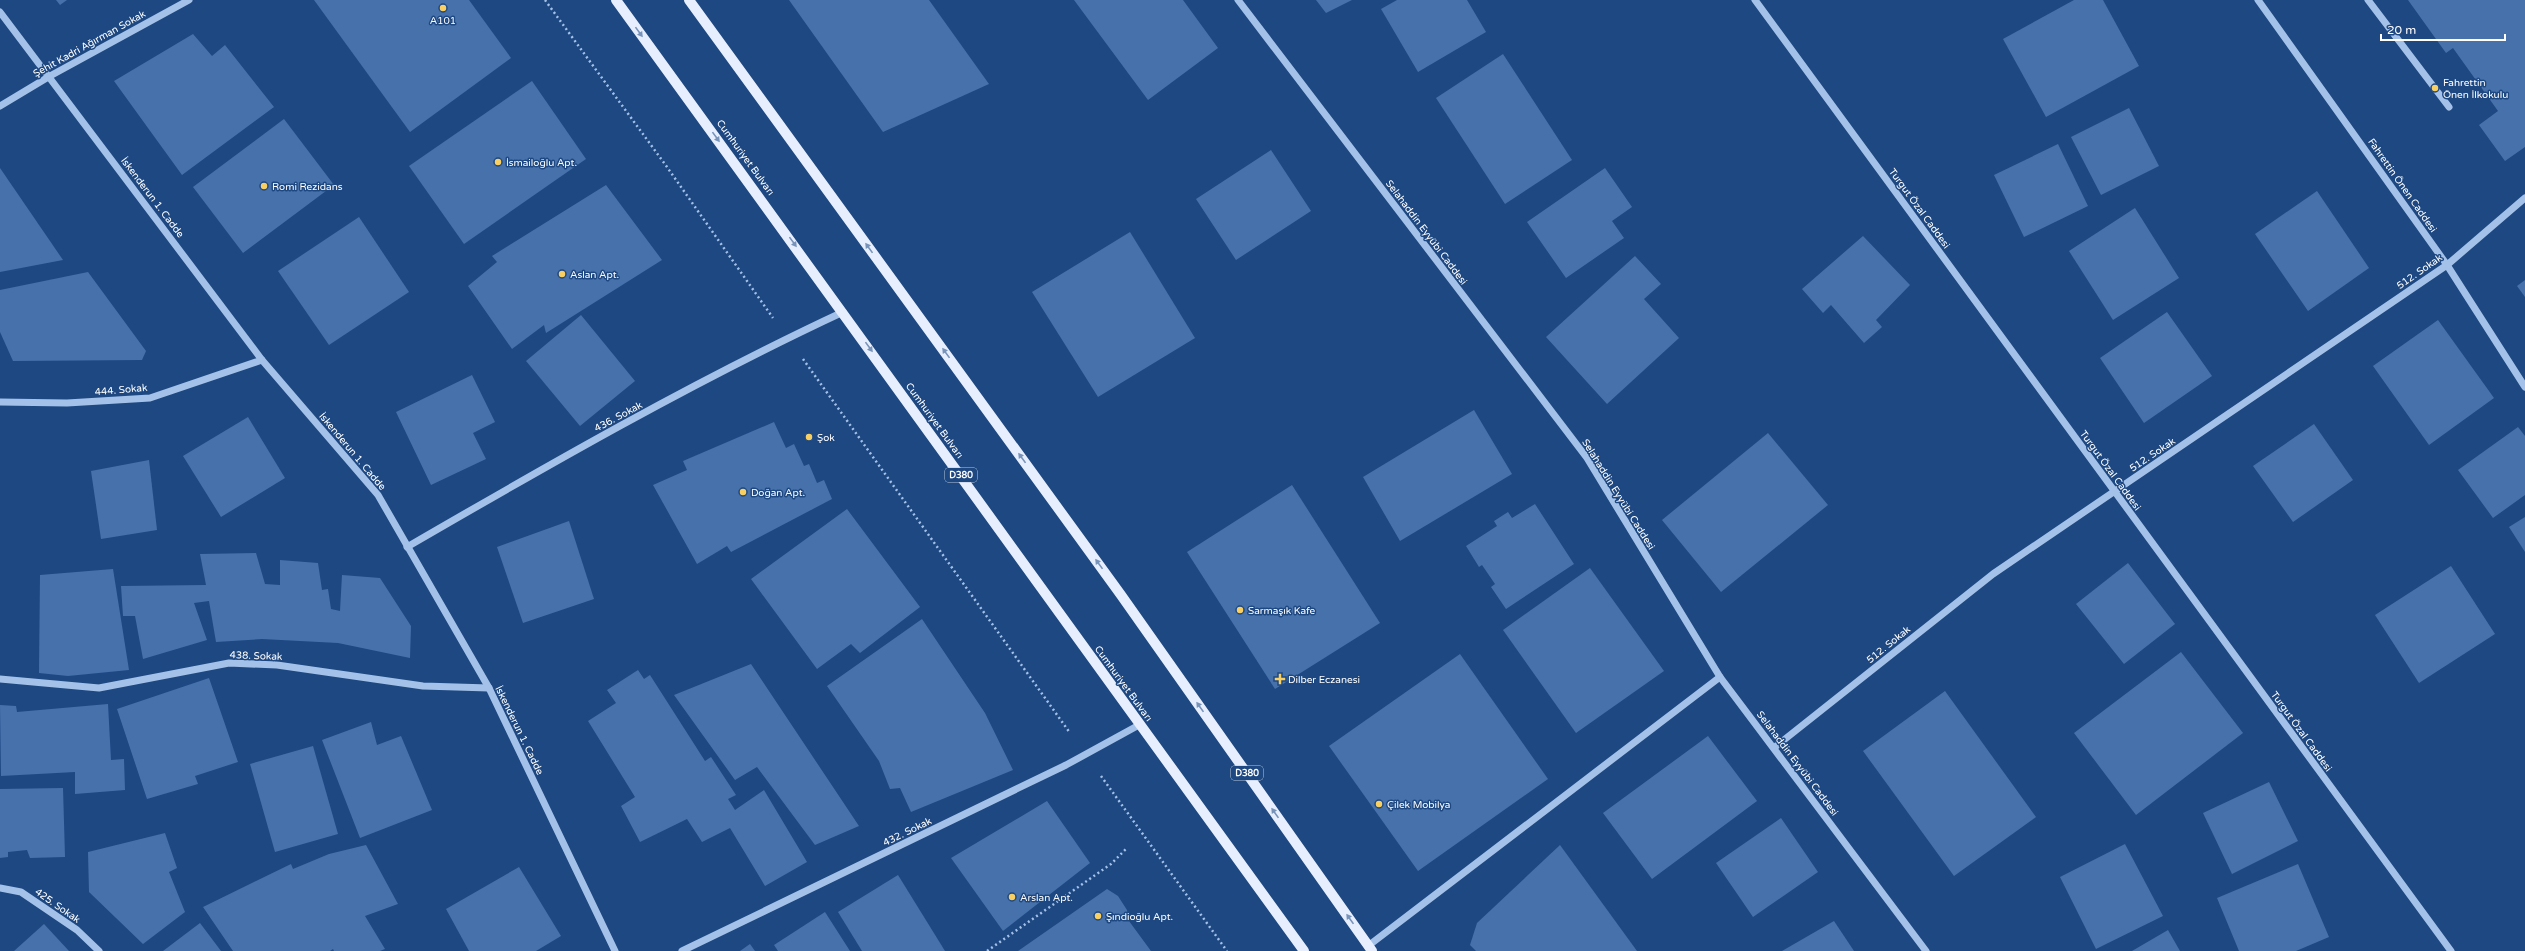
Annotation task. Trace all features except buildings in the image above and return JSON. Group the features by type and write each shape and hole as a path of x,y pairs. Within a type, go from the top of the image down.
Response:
{"main road":[{"name":"Cumhuriyet Bulvarı","path":"616,0 844,312 1139,725 1304,951"},
{"name":"D380","path":"690,0 1121,595 1370,948"}],"street":[{"name":"Şehit Kadri Ağırman Sokak","path":"0,106 50,76 189,0"},
{"name":"Selahaddin Eyyübi Caddesi","path":"1238,0 1587,458 1720,677 1926,951"},
{"name":"Turgut Özal Caddesi","path":"1755,0 2451,951"},
{"name":"Fahrettin Önen Caddesi","path":"2258,0 2447,264 2525,387"},
{"path":"2368,0 2449,107"},
{"name":"İskenderun 1. Cadde","path":"0,12 50,76 262,360 378,495 489,688 615,951"},
{"name":"512. Sokak","path":"1774,747 1993,574 2447,264 2525,198"},
{"name":"436. Sokak","path":"407,547 555,461 736,363 844,312"},
{"name":"444. Sokak","path":"0,402 67,403 150,398 262,360"},
{"name":"438. Sokak","path":"0,679 99,688 229,663 277,665 423,686 489,688"},
{"path":"1370,948 1720,677"},
{"name":"432. Sokak","path":"682,951 1085,754 1139,725"},
{"name":"425. Sokak","path":"0,888 21,892 77,930 99,951"}],"path":[{"path":"544,0 667,167 1227,951"},
{"path":"987,951 1111,864 1126,849"}],"place":[{"name":"A101","path":"443,8"},
{"name":"Fahrettin Önen İlkokulu","path":"2435,88"},
{"name":"İsmailoğlu Apt.","path":"498,162"},
{"name":"Romi Rezidans","path":"264,186"},
{"name":"Aslan Apt.","path":"562,274"},
{"name":"Şok","path":"809,437"},
{"name":"Doğan Apt.","path":"743,492"},
{"name":"Sarmaşık Kafe","path":"1240,610"},
{"name":"Dilber Eczanesi","path":"1280,679"},
{"name":"Çilek Mobilya","path":"1379,804"},
{"name":"Arslan Apt.","path":"1012,897"},
{"name":"Şındioğlu Apt.","path":"1098,916"}]}
